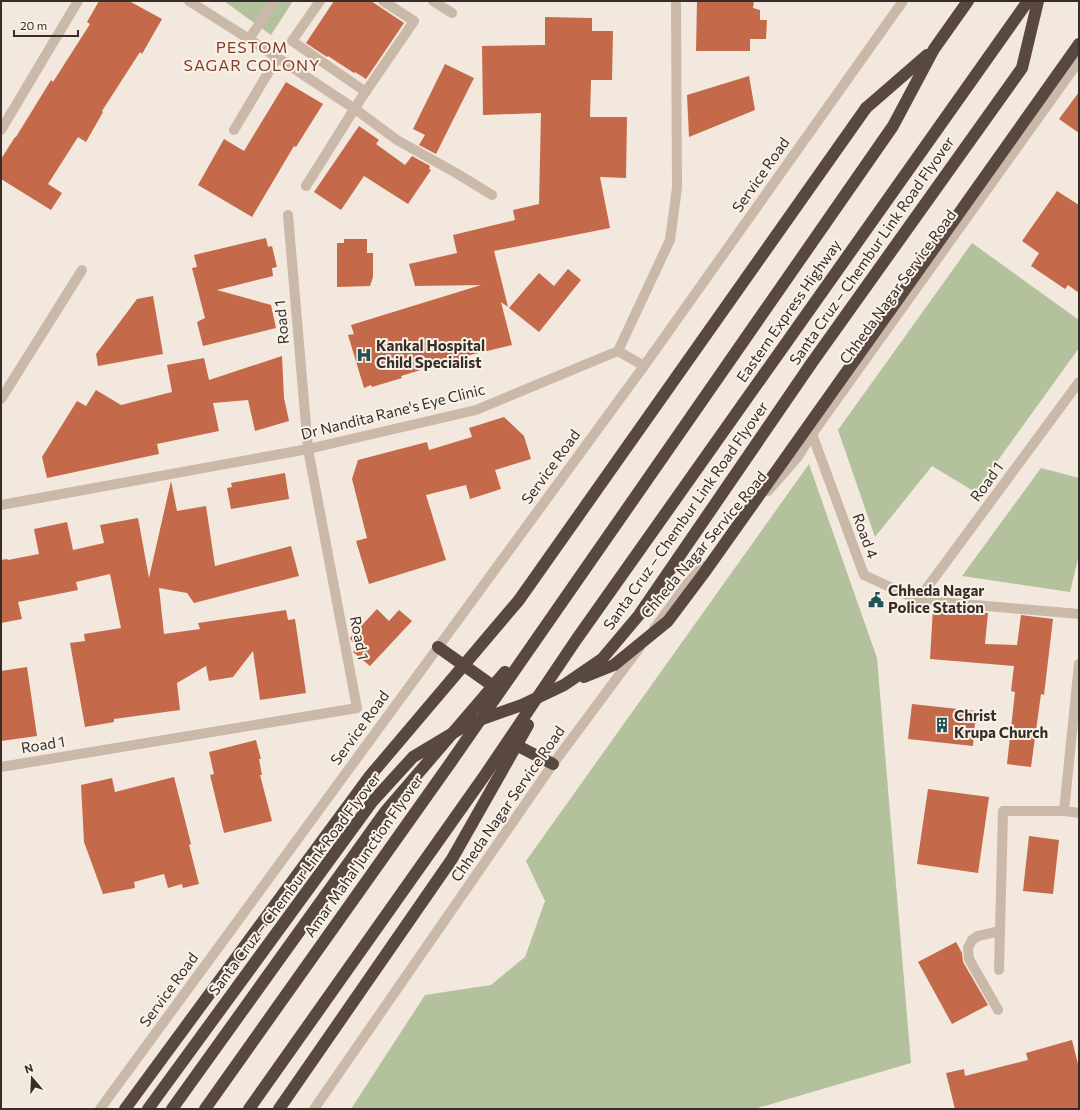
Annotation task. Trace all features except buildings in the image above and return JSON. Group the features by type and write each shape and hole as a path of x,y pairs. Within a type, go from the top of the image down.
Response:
{"highway":[{"name":"Eastern Express Highway","path":"548,621 893,126 934,49 968,1"},
{"name":"Eastern Express Highway","path":"576,640 1028,1"},
{"name":"Santa Cruz – Chembur Link Road Flyover","path":"148,1109 372,802 413,757 468,724 522,704 564,685 602,659 638,616 811,364 1022,68 1038,1"},
{"path":"564,685 614,665 668,620 704,573 1079,44"},
{"name":"Santa Cruz – Chembur Link Road Flyover","path":"125,1109 369,777 519,600 866,108 934,49"},
{"path":"172,1109 385,812 548,621"},
{"name":"Amar Mahal Junction Flyover","path":"205,1109 451,762 548,621"},
{"path":"279,1109 452,859 576,640"},
{"path":"249,1109 485,776 576,640"},
{"path":"438,647 493,686"},
{"path":"516,745 553,764"}],"street":[{"path":"1,130 78,1"},
{"path":"189,1 355,109 397,140 492,195"},
{"path":"249,39 275,1"},
{"path":"320,1 292,41 366,92"},
{"path":"306,186 366,92 414,21 383,1"},
{"path":"433,1 452,12"},
{"path":"644,366 618,351 670,240 677,188 676,1"},
{"name":"Service Road","path":"100,1109 644,366 903,1"},
{"path":"234,130 277,58"},
{"name":"Chheda Nagar Service Road","path":"314,1109 553,764 687,584 797,458 812,434 1079,61"},
{"name":"Road 1","path":"1,767 357,708 308,449 288,215"},
{"path":"1,399 82,270"},
{"name":"Dr Nandita Rane's Eye Clinic","path":"1,505 308,449 476,410 618,351"},
{"name":"Road 1","path":"918,600 1075,392 1079,382"},
{"name":"Road 4","path":"812,434 864,575 918,600 1079,614"},
{"path":"1064,811 1079,664"},
{"path":"999,970 1003,811 1064,811 1079,813"},
{"path":"998,1010 970,959 968,948 972,940 978,936 1000,931"}],"green space":[{"path":"224,1 293,1 271,35"},
{"path":"972,243 1079,320 1079,348 975,492 932,466 875,537 838,430"},
{"path":"809,464 877,658 911,1063 754,1109 351,1109 425,995 491,985 525,957 545,901 526,861"},
{"path":"1041,468 1079,478 1079,555 1070,592 962,576"}],"place":[{"name":"Kankal Hospital Child Specialist","path":"364,355"},
{"name":"Chheda Nagar Police Station","path":"876,600"},
{"name":"Christ Krupa Church","path":"942,725"}],"district":[{"name":"PESTOM SAGAR COLONY","path":"252,56"}]}
